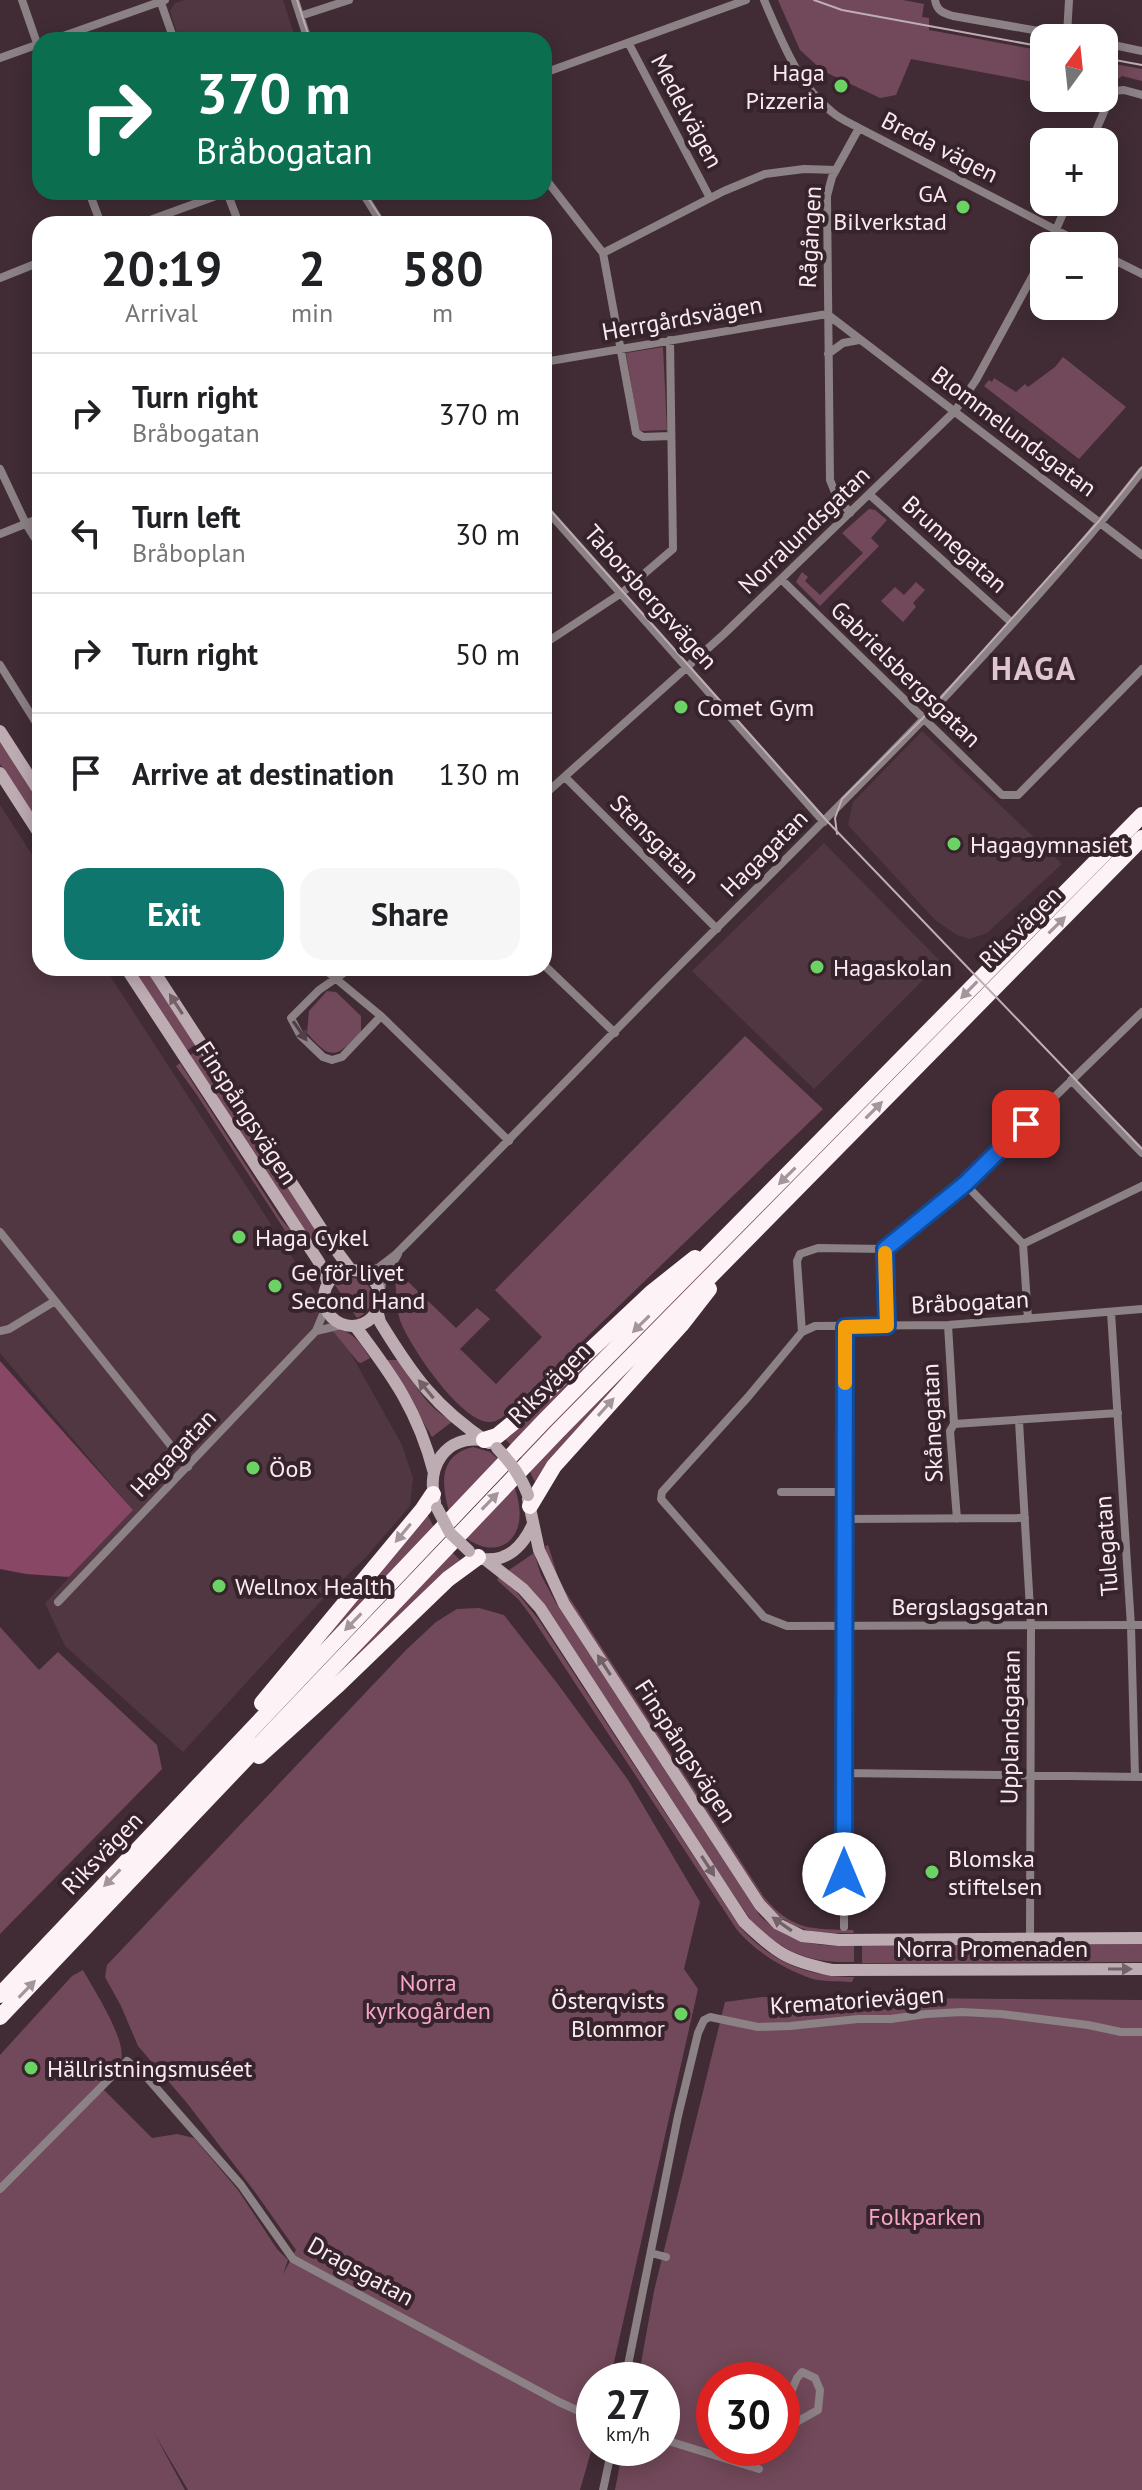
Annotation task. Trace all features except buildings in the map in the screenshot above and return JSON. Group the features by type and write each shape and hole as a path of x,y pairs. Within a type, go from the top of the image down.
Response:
{"highway":[{"name":"Riksvägen","path":"0,2017 737,1237 1142,815"},
{"name":"Riksvägen","path":"0,1995 534,1432 1142,838"},
{"path":"490,1444 651,1293 737,1237"},
{"path":"529,1501 554,1466 681,1325 713,1284 737,1237"},
{"path":"166,1821 423,1509 435,1501"},
{"path":"197,1809 330,1694 455,1573 477,1556"}],"main road":[{"path":"0,731 32,781"},
{"path":"0,773 32,823"},
{"name":"Finspångsvägen","path":"131,976 319,1262 328,1283"},
{"name":"Finspångsvägen","path":"157,976 330,1242 356,1271"},
{"path":"344,1270 356,1271 371,1277 377,1284 386,1332 424,1390 512,1464 522,1480 533,1524 516,1551 502,1557 477,1556 450,1533 435,1501 434,1473 410,1406 379,1357 350,1325 330,1316 326,1307 324,1292 328,1283 344,1270"},
{"path":"350,1325 373,1317 379,1304"},
{"path":"434,1473 440,1457 450,1447 472,1438 490,1444"},
{"name":"Finspångsvägen","path":"533,1524 548,1574 564,1604 760,1905 778,1924 802,1936 856,1941"},
{"name":"Finspångsvägen","path":"477,1556 523,1589 540,1608 744,1922 768,1945 798,1963 842,1970"},
{"name":"Norra Promenaden","path":"856,1941 1142,1938"},
{"name":"Norra Promenaden","path":"842,1970 1142,1969"}],"street":[{"path":"22,0 34,32"},
{"path":"295,0 305,32"},
{"path":"300,16 349,0"},
{"path":"552,70 746,0"},
{"path":"764,0 798,72 809,87 829,110 859,128"},
{"path":"935,0 942,12 1030,28"},
{"path":"1068,24 1069,0"},
{"path":"75,32 162,1 172,32"},
{"name":"Medelvägen","path":"629,44 710,198"},
{"path":"1118,46 1142,51"},
{"path":"0,58 32,49"},
{"path":"1097,128 1113,91 1118,89 1142,95"},
{"name":"Rågången","path":"850,513 836,495 830,480 827,196 836,170 859,128"},
{"name":"Breda vägen","path":"859,128 1061,232"},
{"path":"603,253 710,198 765,174 804,169 836,170"},
{"path":"552,187 603,253 636,433 643,437 671,436"},
{"path":"161,216 205,200"},
{"path":"1057,230 1062,216"},
{"path":"1118,262 1142,274"},
{"path":"0,278 32,265"},
{"name":"Norralundsgatan","path":"552,788 688,668 955,411 976,380 1030,281"},
{"name":"Blommelundsgatan","path":"827,314 1142,555"},
{"name":"Herrgårdsvägen","path":"552,361 827,314"},
{"path":"828,354 843,343 860,339"},
{"path":"552,639 621,593 673,549 670,340"},
{"path":"0,469 32,533"},
{"name":"Hagagatan","path":"356,1271 378,1268 400,1250 824,822 924,720 1012,623 1101,523 1142,471"},
{"name":"Brunnegatan","path":"870,495 1012,623"},
{"name":"Taborsbergsvägen","path":"552,516 824,822"},
{"path":"0,534 32,521"},
{"name":"Gabrielsbergsgatan","path":"782,580 1002,795 1018,795 1142,669"},
{"path":"0,665 32,716"},
{"name":"Stensgatan","path":"565,777 717,929"},
{"path":"552,973 615,1033"},
{"path":"381,1016 342,1057 332,1060 323,1057 300,1035 291,1018 337,977 381,1016 509,1141"},
{"path":"802,1332 797,1261 800,1254 807,1250 885,1249 965,1184 1142,1012"},
{"path":"1071,1080 1142,1153"},
{"path":"965,1184 1023,1244 1028,1319"},
{"path":"1023,1244 1142,1186"},
{"path":"0,1232 188,1467"},
{"path":"885,1249 887,1326"},
{"name":"Hagagatan","path":"379,1304 382,1283 400,1250"},
{"path":"0,1331 9,1329 55,1301"},
{"name":"Hagagatan","path":"58,1602 316,1331 326,1307"},
{"name":"Bråbogatan","path":"802,1332 815,1326 948,1325 1142,1309"},
{"name":"Tulegatan","path":"1111,1312 1138,1777"},
{"path":"316,1331 350,1325"},
{"name":"Skånegatan","path":"948,1325 954,1424 950,1431 957,1519"},
{"path":"844,1927 845,1327"},
{"name":"Bergslagsgatan","path":"802,1332 662,1492 661,1499 764,1617 787,1626 1142,1625"},
{"path":"954,1424 1118,1413"},
{"name":"Upplandsgatan","path":"1019,1421 1031,1626 1030,1938"},
{"path":"781,1492 846,1492"},
{"path":"846,1519 1025,1518"},
{"path":"844,1773 1138,1777"},
{"name":"Krematorievägen","path":"629,2362 678,2116 704,2020 710,2017 758,2027 962,2012 1142,2032"},
{"name":"Dragsgatan","path":"11,2178 127,2061 144,2074 241,2185 293,2259 576,2410"},
{"path":"0,2171 11,2178 0,2189"},
{"path":"651,2253 666,2257"},
{"path":"800,2374 802,2372 815,2378 820,2390 818,2410 800,2420"},
{"path":"603,2490 608,2466"}],"shaded area":[{"path":"185,0 283,0 293,32 177,32 170,11 175,3"},
{"name":"Hagagymnasiet","path":"922,731 1062,864 987,933 970,939 957,935 935,920 848,825 853,802"},
{"path":"0,805 32,855 32,976 110,976 327,1311 402,1445 413,1478 410,1506 183,1752 65,1646 45,1603 133,1510 0,1353"},
{"name":"Hagaskolan","path":"824,843 941,962 814,1089 692,971"},
{"path":"0,1361 133,1510 69,1577 0,1569"}],"green space":[{"path":"778,0 903,0 924,4 922,17 929,18 929,30 1030,48 1030,81 911,59 896,95 880,98 823,71 800,50"},
{"path":"1118,65 1142,69 1142,81 1122,76 1118,79"},
{"path":"663,347 667,430 639,431 626,353"},
{"path":"1063,357 1126,407 1079,459 984,386 994,378 1016,392 1055,367"},
{"path":"869,509 887,520 871,538 879,546 820,606 796,582 802,572 808,577 805,581 820,595 863,553 842,533"},
{"path":"916,582 925,590 913,603 916,607 903,622 881,601 895,587 904,595"},
{"path":"0,742 32,792 32,814 0,764"},
{"path":"137,976 151,976 195,1045 186,1051"},
{"path":"327,991 336,992 361,1016 361,1032 346,1047 334,1053 322,1049 307,1033 309,1011"},
{"path":"972,997 974,999 522,1458 519,1455"},
{"path":"745,1036 823,1109 505,1415 491,1422 476,1418 438,1382 402,1325 395,1281 398,1272 456,1328 477,1308 490,1319 460,1349 496,1384 542,1337 495,1290"},
{"path":"198,1050 322,1240 307,1238 189,1056"},
{"path":"180,1063 280,1218 301,1242 295,1246 176,1066"},
{"path":"345,1278 363,1281 372,1292 370,1306 357,1318 335,1285"},
{"path":"672,1281 512,1446 503,1437"},
{"path":"692,1302 535,1482 528,1468"},
{"path":"340,1330 354,1337 370,1358 358,1362 333,1331"},
{"path":"386,1360 399,1360 429,1403 453,1421 432,1437"},
{"path":"473,1447 490,1452 499,1460 449,1511 444,1481 448,1463 454,1456"},
{"path":"513,1483 520,1517 511,1540 504,1545 488,1547 463,1535"},
{"path":"427,1514 434,1527 258,1715"},
{"path":"548,1545 565,1591 764,1897 784,1916 804,1926 853,1930 854,1933 799,1928 770,1909 565,1596 548,1559 545,1546"},
{"path":"450,1550 460,1560 278,1734"},
{"path":"534,1553 541,1575 556,1603 760,1916 803,1942 854,1946 854,1962 824,1961 799,1954 753,1924 530,1589 509,1570"},
{"path":"499,1577 514,1589 539,1620 740,1927 764,1950 791,1965 821,1974 854,1977 852,1982 818,1980 792,1971 762,1953 737,1930 531,1616 497,1580"},
{"name":"Norra kyrkogården","path":"479,1608 504,1615 628,1780 700,1902 684,1969 698,1989 614,2362 576,2362 576,2466 587,2466 580,2490 188,2490 154,2433 185,2490 0,2490 0,2055 72,1976 83,1970 115,2029 122,2054 118,2065 99,2085 152,2138 177,2134 194,2138 238,2190 277,2249 288,2260 283,2274 296,2250 187,2103 138,2046 105,1977 107,1965 406,1650 436,1622 457,1609"},
{"path":"0,1627 39,1670 58,1652 157,1745 162,1769 0,1934"},
{"path":"1142,1944 1142,1962 862,1963 862,1946"},
{"name":"Folkparken","path":"762,1997 1142,2000 1142,2490 615,2490 620,2466 680,2466 680,2362 641,2362 654,2291 725,2002"}],"tram line":[{"path":"297,0 307,32"},
{"path":"814,0 842,10 1030,44"},
{"path":"1118,61 1142,65"},
{"path":"369,200 380,216"},
{"path":"837,834 835,818 842,799 922,719 1099,521 1142,467"},
{"path":"552,512 826,820 1142,1149"}],"slow traffic":[{"path":"845,1383 845,1327 887,1326 885,1253"}],"place":[{"name":"Haga Pizzeria","path":"841,86"},
{"name":"GA Bilverkstad","path":"963,207"},
{"name":"Comet Gym","path":"681,707"},
{"name":"Hagagymnasiet","path":"954,844"},
{"name":"Hagaskolan","path":"817,967"},
{"name":"Haga Cykel","path":"239,1237"},
{"name":"Ge för livet Second Hand","path":"275,1286"},
{"name":"ÖoB","path":"253,1468"},
{"name":"Wellnox Health","path":"219,1586"},
{"name":"Blomska stiftelsen","path":"932,1872"},
{"name":"Österqvists Blommor","path":"681,2014"},
{"name":"Hällristningsmuséet","path":"31,2068"}],"district":[{"name":"HAGA","path":"1034,668"}],"route":[{"path":"844,1874 845,1327 887,1326 885,1249 965,1184 1026,1124"}]}
